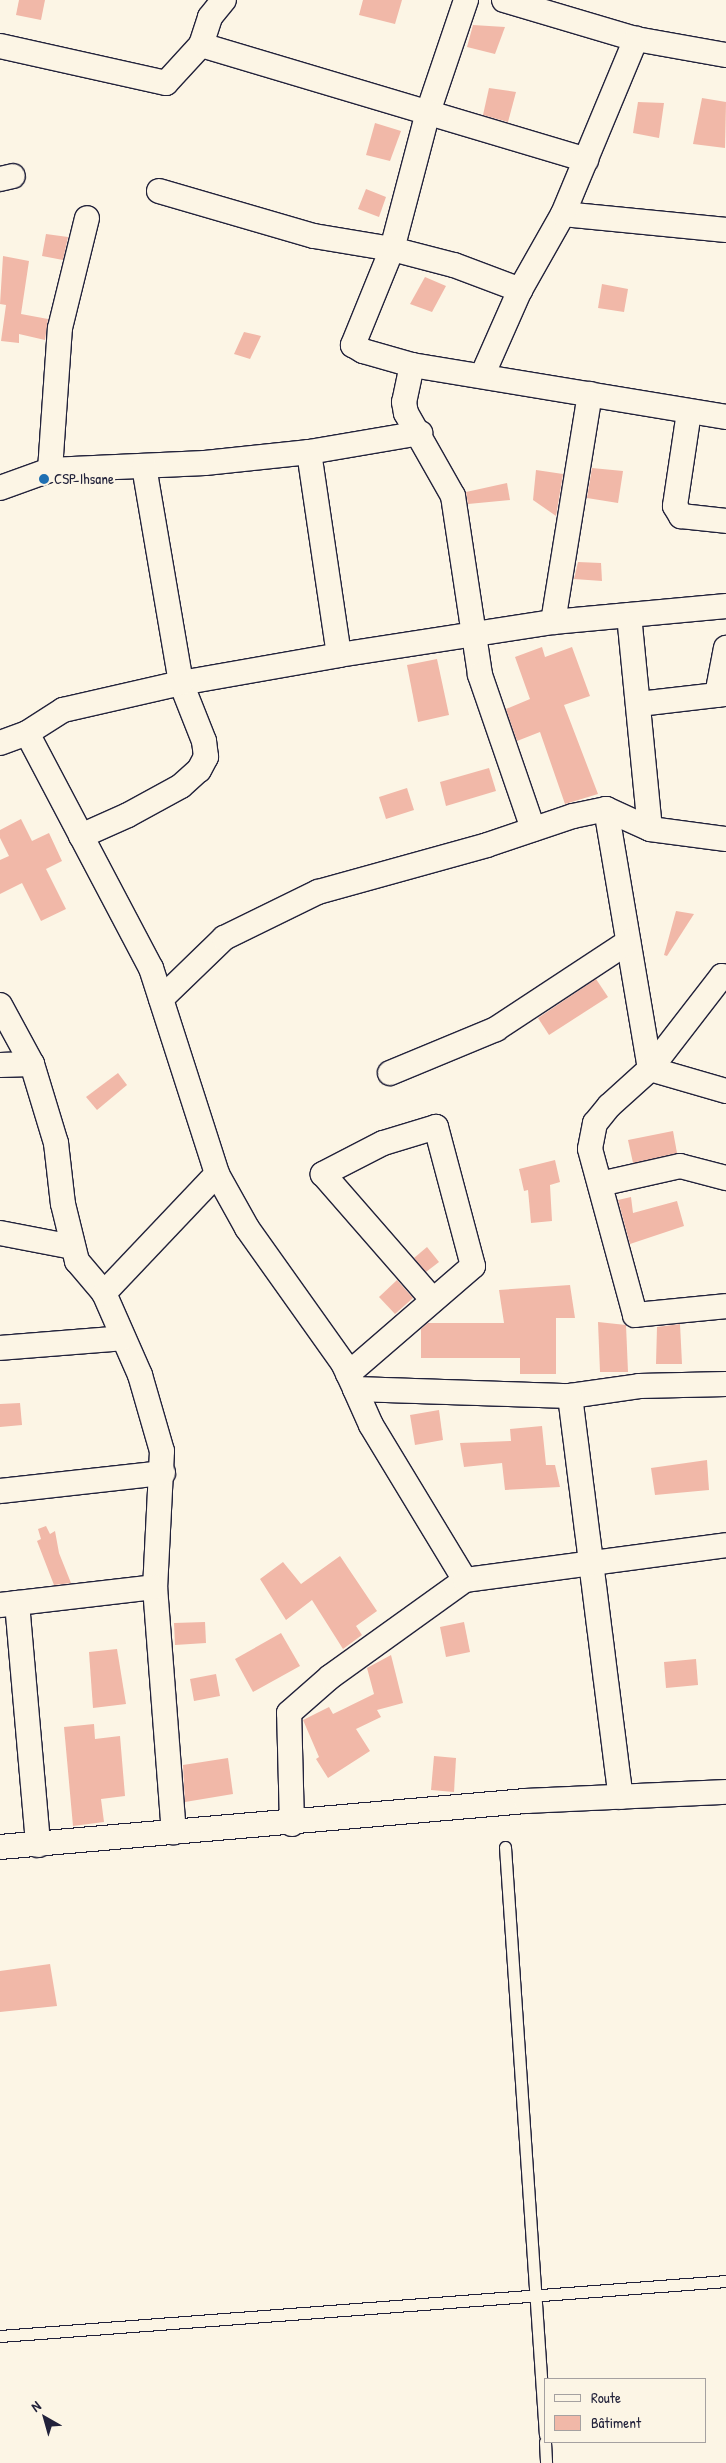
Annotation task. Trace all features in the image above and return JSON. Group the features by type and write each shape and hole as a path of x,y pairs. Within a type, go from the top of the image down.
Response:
{"street":[{"path":"466,0 428,112 392,249 353,345 362,351 412,365 726,417"},
{"path":"504,0 636,38 726,55"},
{"path":"0,46 166,83 201,45 210,6"},
{"path":"482,376 520,290 563,214 636,38"},
{"path":"201,45 586,160"},
{"path":"159,191 314,236 392,249 454,265 520,290"},
{"path":"563,214 726,230"},
{"path":"50,470 60,328 87,218"},
{"path":"412,365 404,402 406,413 445,476 459,517 472,635 480,675 533,829"},
{"path":"553,622 590,394"},
{"path":"689,412 675,506 681,516 726,522"},
{"path":"0,488 50,470 144,467 309,452 420,434"},
{"path":"309,452 339,654"},
{"path":"81,836 150,803 180,786 199,770 206,757 204,741 181,683 144,467"},
{"path":"0,743 27,733 63,710 181,683 339,654 553,622 726,606"},
{"path":"629,615 650,829"},
{"path":"639,704 722,695 726,648"},
{"path":"27,733 151,968 217,1174 247,1228 351,1381 371,1425 465,1580"},
{"path":"606,809 650,1068"},
{"path":"161,999 224,938 318,892 533,829 606,809 650,829 726,839"},
{"path":"390,1073 496,1029 628,942"},
{"path":"726,977 722,976 650,1068 609,1106 595,1123 590,1149 635,1315 726,1306"},
{"path":"0,1005 32,1064 56,1143 63,1204 77,1261 104,1293 140,1375 162,1451 163,1473 157,1520 155,1587 174,1832"},
{"path":"0,1065 32,1064"},
{"path":"650,1068 726,1092"},
{"path":"351,1381 432,1299 473,1266 436,1127 382,1143 323,1174 432,1299"},
{"path":"600,1184 680,1166 726,1178"},
{"path":"104,1293 217,1174"},
{"path":"0,1233 73,1247"},
{"path":"0,1348 123,1338"},
{"path":"351,1381 570,1396 639,1386 726,1384"},
{"path":"570,1396 622,1797"},
{"path":"0,1491 163,1473"},
{"path":"292,1824 289,1713 330,1677 465,1580 726,1545"},
{"path":"38,1845 8,1604 155,1587"},
{"path":"0,1847 292,1824 526,1801 726,1792"}],"lane":[{"path":"505,1847 538,2295 544,2415"},
{"path":"0,2336 726,2281"},
{"path":"545,2443 546,2463"}],"building":[{"path":"19,0 45,0 41,20 16,15"},
{"path":"363,0 402,0 395,24 359,15"},
{"path":"473,25 505,27 495,54 467,47"},
{"path":"489,88 516,92 508,122 483,115"},
{"path":"702,98 726,102 725,148 693,144"},
{"path":"638,102 664,103 659,138 633,133"},
{"path":"375,123 401,131 390,161 366,155"},
{"path":"366,189 386,197 379,217 358,209"},
{"path":"46,234 68,237 63,260 42,256"},
{"path":"3,256 29,261 21,314 48,319 45,340 19,334 19,343 1,341 6,305 0,304"},
{"path":"425,277 446,286 432,312 410,304"},
{"path":"602,284 628,289 624,312 598,308"},
{"path":"244,332 261,336 250,359 234,354"},
{"path":"592,468 623,471 618,503 587,498"},
{"path":"536,470 563,474 556,516 533,500"},
{"path":"507,483 510,500 468,504 466,492"},
{"path":"578,562 601,563 602,581 574,579"},
{"path":"542,647 545,657 572,647 590,696 564,705 598,794 565,804 540,732 517,741 506,709 530,699 515,657"},
{"path":"437,659 449,715 418,722 407,665"},
{"path":"489,768 496,791 446,806 440,782"},
{"path":"407,788 414,810 386,819 379,797"},
{"path":"21,819 32,841 49,833 62,861 46,869 66,909 41,921 22,883 0,894 0,860 9,856 0,838 0,830"},
{"path":"676,911 694,914 667,956 664,955"},
{"path":"596,979 608,997 549,1035 538,1018"},
{"path":"118,1073 127,1085 97,1110 86,1097"},
{"path":"673,1131 677,1153 633,1163 628,1140"},
{"path":"555,1160 560,1182 550,1185 552,1221 531,1223 528,1190 524,1191 519,1169"},
{"path":"631,1197 633,1213 677,1201 684,1226 630,1244 618,1200"},
{"path":"427,1247 439,1262 426,1272 414,1258"},
{"path":"397,1280 413,1298 395,1314 379,1297"},
{"path":"570,1285 575,1318 556,1318 556,1374 520,1374 520,1358 421,1358 421,1329 428,1323 504,1323 499,1290"},
{"path":"598,1322 626,1325 628,1372 600,1372"},
{"path":"680,1324 682,1364 656,1364 657,1327"},
{"path":"20,1403 22,1425 0,1427 0,1404"},
{"path":"439,1410 443,1440 415,1445 410,1415"},
{"path":"542,1426 546,1465 555,1465 560,1487 505,1490 502,1463 464,1467 460,1443 511,1441 510,1429"},
{"path":"707,1460 709,1490 655,1495 651,1468"},
{"path":"46,1526 50,1534 55,1531 59,1553 71,1583 54,1585 37,1541 41,1539 38,1529"},
{"path":"340,1556 377,1611 356,1626 362,1635 343,1649 312,1600 286,1620 260,1579 283,1562 301,1584"},
{"path":"205,1622 206,1643 175,1645 174,1623"},
{"path":"464,1622 470,1652 446,1657 440,1627"},
{"path":"281,1633 300,1666 253,1692 235,1659"},
{"path":"117,1649 126,1704 93,1708 89,1652"},
{"path":"391,1655 403,1703 377,1710 381,1717 356,1729 370,1751 328,1778 316,1759 319,1757 303,1720 329,1707 333,1714 374,1694 367,1668"},
{"path":"696,1659 698,1685 666,1688 664,1662"},
{"path":"216,1674 220,1696 194,1701 190,1679"},
{"path":"94,1724 95,1739 120,1736 125,1796 101,1799 104,1822 73,1826 64,1727"},
{"path":"434,1756 456,1758 454,1792 431,1790"},
{"path":"228,1758 233,1794 185,1802 183,1765"},
{"path":"50,1964 57,2006 0,2012 0,1971"}],"place":[{"name":"CSP Ihsane","path":"44,479"}]}
